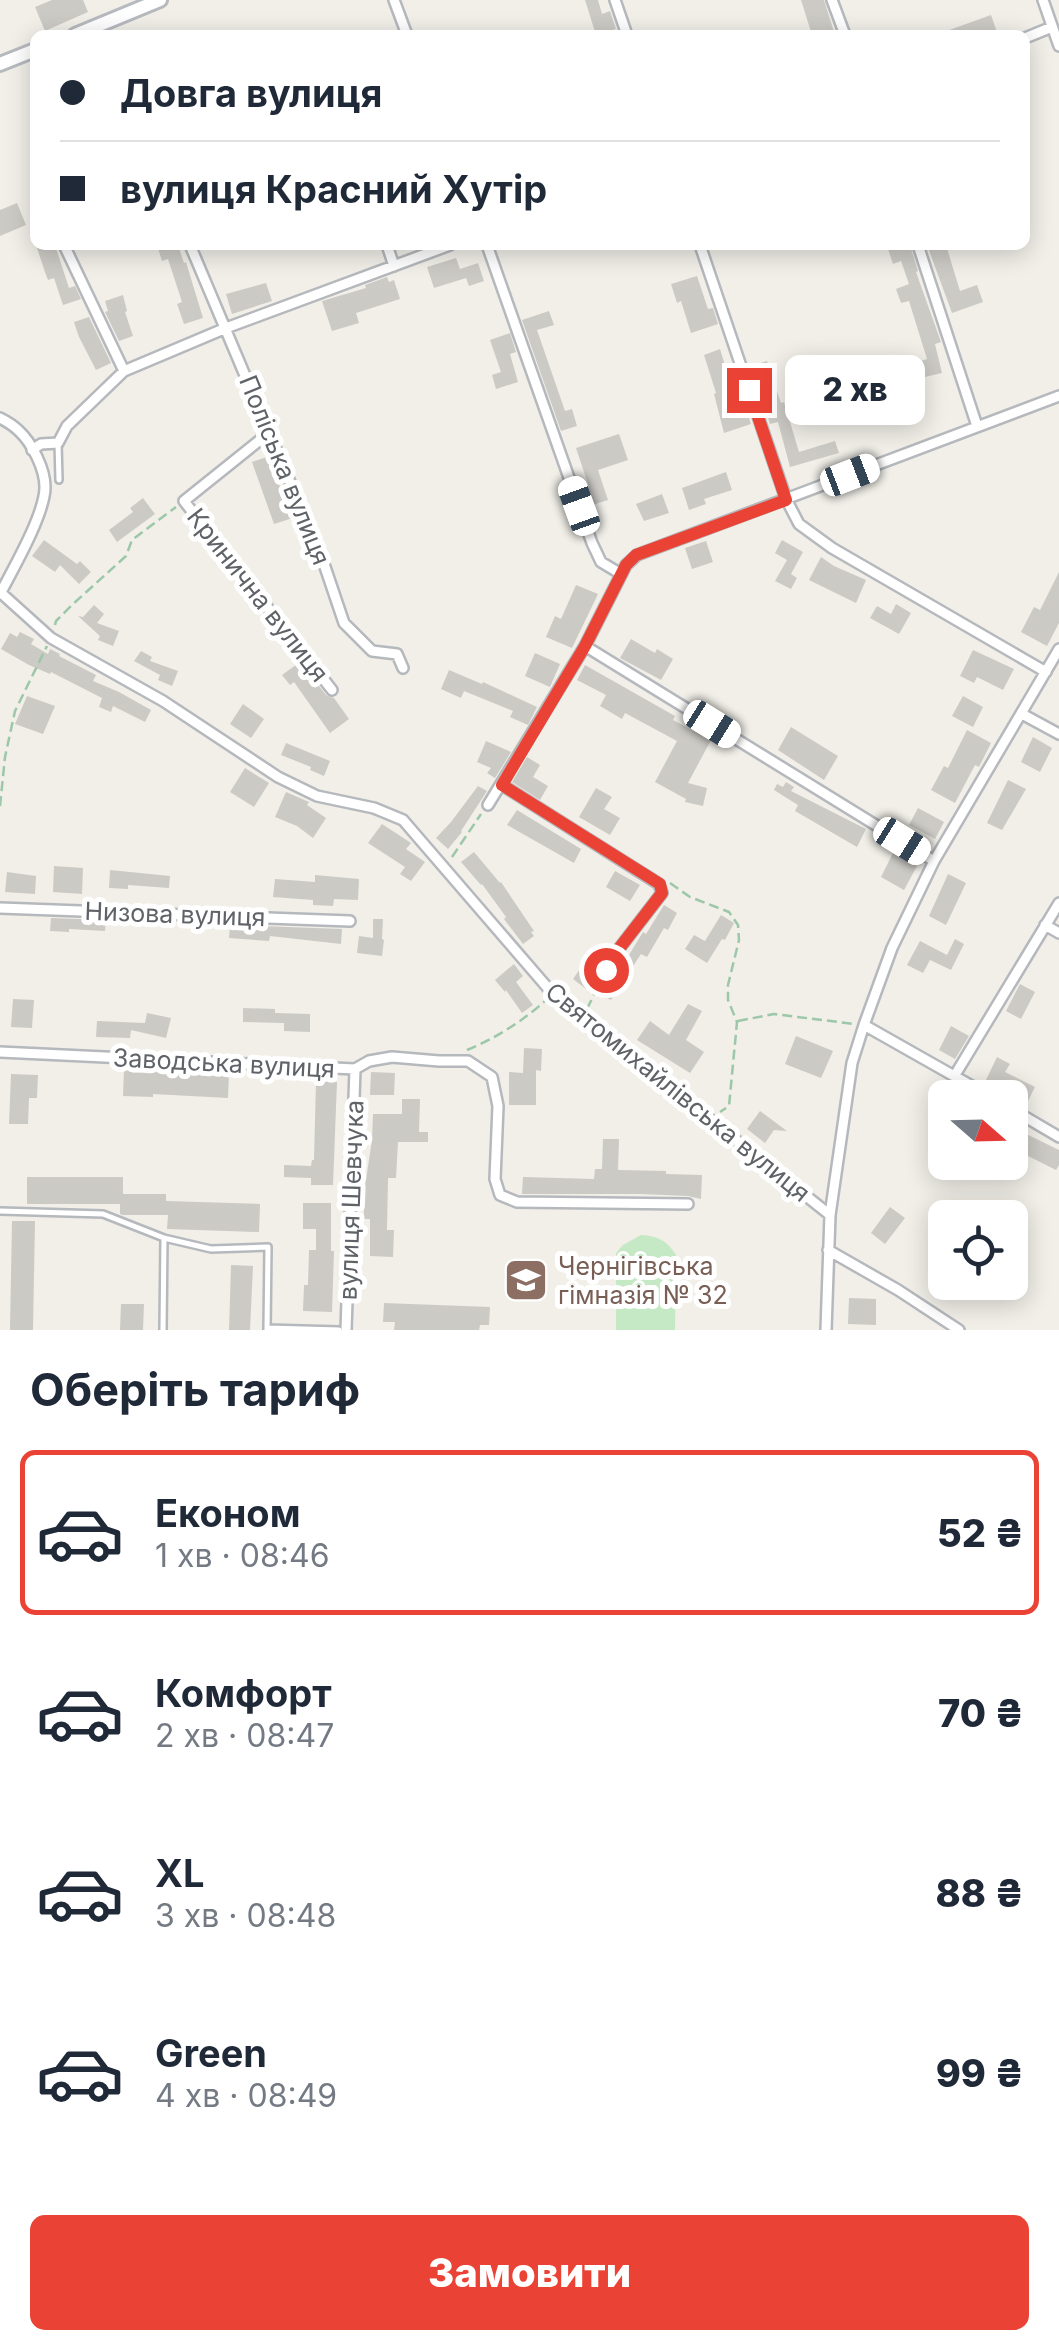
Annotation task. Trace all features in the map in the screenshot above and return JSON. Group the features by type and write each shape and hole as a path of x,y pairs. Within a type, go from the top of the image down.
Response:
{"main road":[{"path":"104,30 160,0"},
{"path":"0,64 30,52"}],"street":[{"path":"394,0 405,30"},
{"path":"615,0 625,30"},
{"path":"832,0 843,30"},
{"path":"1042,0 1058,42"},
{"path":"1030,36 1052,27"},
{"path":"66,250 124,371"},
{"name":"Поліська вулиця","path":"192,250 322,558 344,623 372,651 397,654 403,668"},
{"path":"389,250 394,266"},
{"path":"37,447 58,443 67,426 124,371 226,328 437,250"},
{"path":"489,250 592,543 601,562 621,574"},
{"path":"702,250 786,500 799,524 813,536 1046,672"},
{"path":"920,250 977,426"},
{"path":"488,805 585,646 626,565 636,555 1059,396"},
{"path":"0,418 37,447 45,489 32,528 0,593"},
{"path":"184,501 270,432"},
{"name":"Кринична вулиця","path":"184,501 332,690"},
{"name":"Святомихайлівська вулиця","path":"0,593 51,638 162,701 278,777 317,796 374,808 403,820 553,994 830,1215"},
{"path":"585,646 934,861"},
{"path":"826,1330 830,1215 852,1063 864,1026 892,948 934,861 1059,649"},
{"path":"1022,714 1059,734"},
{"path":"502,785 660,884 662,893 606,970"},
{"path":"955,1075 1059,903"},
{"name":"Низова вулиця","path":"0,908 350,920"},
{"path":"1046,926 1059,933"},
{"path":"864,1026 963,1080"},
{"name":"Заводська вулиця","path":"0,1052 355,1069 368,1062 392,1058 468,1061 492,1077 498,1106 495,1179 500,1195 517,1202 688,1204"},
{"name":"вулиця Шевчука","path":"342,1330 355,1069"},
{"path":"1028,1119 1059,1137"},
{"path":"828,1250 959,1330"}],"lane":[{"path":"58,443 59,480"},
{"path":"0,1210 102,1214 164,1238 211,1248 268,1247 267,1329 342,1330"},
{"path":"163,1330 164,1238"}],"path":[{"path":"56,620 126,556 132,540 184,501"},
{"path":"0,806 15,711 51,638"},
{"path":"449,861 488,805"},
{"path":"662,878 690,897 729,912 738,926 740,940 728,985 728,1000 737,1022 729,1106 712,1122"},
{"path":"584,1016 606,970"},
{"path":"480,1045 553,994"},
{"path":"737,1022 774,1014 864,1026"}],"green space":[{"path":"641,1235 662,1240 676,1255 675,1330 616,1330 616,1253"}],"building":[{"path":"52,0 83,0 88,12 45,30 35,7"},
{"path":"585,0 598,0 602,14 610,11 616,29 594,30"},
{"path":"801,0 824,0 833,30 810,30"},
{"path":"991,15 996,30 949,30"},
{"path":"17,203 26,225 0,236 0,210"},
{"path":"38,250 57,250 69,288 75,286 81,299 63,305 54,278 48,280"},
{"path":"159,250 180,250 203,318 184,324 177,304 182,302 168,259 162,261"},
{"path":"888,250 912,250 941,342 935,344 942,373 925,377 921,361 927,359 909,301 901,303 896,289 909,284 901,261 893,264"},
{"path":"929,250 948,250 960,291 977,285 983,302 952,313"},
{"path":"456,258 460,269 478,263 484,281 469,286 466,278 434,288 427,267"},
{"path":"697,276 708,309 713,308 718,324 691,333 671,284"},
{"path":"387,277 389,282 394,280 400,299 356,313 359,323 332,331 322,301 366,288 365,285"},
{"path":"266,283 272,301 232,314 226,294"},
{"path":"123,295 133,336 119,341 105,312 105,301"},
{"path":"549,311 554,325 537,330 565,411 572,409 577,426 561,431 522,320"},
{"path":"89,317 111,363 96,370 74,322"},
{"path":"510,333 516,352 510,354 518,382 496,389 492,375 501,372 490,340"},
{"path":"720,349 732,388 739,386 751,424 724,433 704,355"},
{"path":"767,361 799,452 835,441 839,453 790,467 778,422 770,424 750,366"},
{"path":"619,434 628,460 598,470 608,500 589,506 583,489 589,487 576,448"},
{"path":"270,456 282,493 285,492 296,517 274,524 252,462"},
{"path":"726,472 732,490 704,499 706,504 689,510 682,488"},
{"path":"662,494 669,513 644,521 636,504"},
{"path":"143,498 155,514 117,542 109,530 133,512 130,508"},
{"path":"44,540 91,572 79,584 60,565 55,572 32,556"},
{"path":"782,540 803,552 791,574 797,578 791,589 775,581 787,560 775,553"},
{"path":"706,541 713,562 692,569 685,548"},
{"path":"821,557 866,580 856,603 809,580"},
{"path":"1059,572 1059,623 1047,646 1021,632 1034,607 1040,610"},
{"path":"576,585 598,594 572,648 546,637 555,616 561,619"},
{"path":"896,604 911,613 899,634 870,618 877,606 891,614"},
{"path":"94,605 104,614 97,623 119,631 113,646 98,640 100,636 78,616 83,617"},
{"path":"20,632 34,639 31,644 48,654 50,649 96,675 93,681 151,710 145,722 113,706 111,712 99,707 102,698 1,649 10,633 17,637"},
{"path":"631,639 673,659 661,680 620,658"},
{"path":"973,650 1014,669 1003,690 977,677 974,683 960,676"},
{"path":"141,651 152,657 150,661 178,671 172,686 134,661"},
{"path":"535,653 560,664 550,687 525,676"},
{"path":"300,662 349,719 330,733 294,682 290,685 282,675"},
{"path":"585,665 711,740 688,783 707,788 703,806 685,802 686,799 655,782 677,741 625,713 622,719 600,706 606,695 577,680"},
{"path":"449,670 537,707 528,725 510,717 513,711 464,691 461,698 441,689"},
{"path":"27,696 55,706 43,734 15,724"},
{"path":"963,696 983,707 973,727 952,716"},
{"path":"243,704 264,719 251,738 230,724"},
{"path":"791,727 838,756 824,780 778,750"},
{"path":"967,730 991,743 955,803 931,790 944,766 948,768"},
{"path":"1033,737 1052,748 1040,772 1021,762"},
{"path":"486,741 511,752 495,778 487,773 491,768 477,762"},
{"path":"286,743 330,761 324,776 281,755"},
{"path":"527,757 540,765 533,777 548,786 540,800 512,782"},
{"path":"245,768 269,783 254,807 230,792"},
{"path":"1008,780 1026,789 1002,830 987,823"},
{"path":"786,782 794,787 791,791 866,829 857,847 795,811 798,805 774,790 777,784 783,787"},
{"path":"478,786 487,791 448,849 436,838"},
{"path":"596,788 612,797 604,809 620,818 610,835 579,817"},
{"path":"286,792 309,802 307,805 326,818 313,838 275,817"},
{"path":"918,808 944,822 935,839 909,825"},
{"path":"517,810 581,849 574,863 507,825"},
{"path":"382,824 411,843 406,849 425,862 411,881 400,874 405,867 368,843"},
{"path":"474,852 501,882 534,931 534,936 523,944 482,884 461,862"},
{"path":"893,853 917,866 904,890 881,877"},
{"path":"54,866 83,868 82,894 53,892"},
{"path":"110,870 170,876 169,888 109,888"},
{"path":"615,871 640,885 630,901 606,887"},
{"path":"7,872 36,876 35,894 5,892"},
{"path":"948,874 966,883 946,925 929,916"},
{"path":"315,875 359,879 358,900 334,899 333,906 273,897 275,879 315,882"},
{"path":"664,905 677,913 668,930 664,928 647,957 641,954 611,1000 573,979 582,966 604,981 611,977"},
{"path":"721,915 734,923 707,963 685,949 694,935 705,941"},
{"path":"51,918 106,920 105,931 50,931"},
{"path":"373,919 383,919 382,956 357,953 359,936 373,938"},
{"path":"230,925 342,929 341,944 270,936 269,941 229,938"},
{"path":"955,939 964,944 951,970 930,960 923,973 907,965 920,941 947,955"},
{"path":"514,964 523,976 516,982 533,1005 522,1013 495,980"},
{"path":"1020,984 1035,992 1021,1019 1006,1011"},
{"path":"13,999 34,1000 32,1028 11,1027"},
{"path":"688,1004 702,1011 686,1040 704,1052 690,1073 637,1040 650,1021 669,1035"},
{"path":"243,1008 310,1014 310,1032 284,1031 284,1023 243,1022"},
{"path":"147,1013 171,1018 166,1038 131,1030 130,1038 96,1037 97,1021 145,1023"},
{"path":"951,1026 969,1036 955,1059 939,1050"},
{"path":"796,1036 833,1051 821,1078 785,1064"},
{"path":"524,1048 542,1049 541,1071 536,1070 536,1105 509,1105 509,1072 523,1073"},
{"path":"997,1057 1010,1064 1005,1072 1021,1080 986,1080"},
{"path":"124,1069 229,1073 228,1098 123,1096"},
{"path":"371,1072 395,1073 394,1095 370,1095"},
{"path":"11,1074 38,1075 37,1098 29,1098 28,1124 9,1124"},
{"path":"316,1081 337,1082 333,1185 311,1185 311,1178 284,1177 284,1165 311,1166 314,1160"},
{"path":"402,1099 420,1099 419,1132 428,1132 428,1142 398,1142 396,1178 388,1178 387,1230 394,1230 393,1257 370,1256 370,1219 364,1219 364,1193 373,1114 402,1114"},
{"path":"760,1111 787,1131 774,1130 765,1143 747,1129"},
{"path":"1028,1135 1059,1150 1056,1170 1028,1156"},
{"path":"603,1139 619,1139 618,1170 702,1175 701,1199 641,1194 522,1194 523,1177 594,1179 595,1169 602,1169"},
{"path":"27,1177 123,1177 123,1194 166,1194 166,1201 260,1204 259,1232 167,1229 168,1215 123,1215 120,1204 27,1204"},
{"path":"303,1203 331,1203 332,1312 303,1311 309,1250 316,1250 316,1229 303,1229"},
{"path":"890,1207 905,1218 885,1244 871,1233"},
{"path":"12,1221 35,1221 33,1330 10,1330"},
{"path":"231,1265 253,1266 250,1330 229,1330"},
{"path":"849,1298 876,1299 876,1325 848,1324"},
{"path":"384,1303 490,1307 489,1325 480,1325 479,1330 394,1330 395,1322 383,1322"},
{"path":"121,1304 144,1304 143,1330 120,1330"}],"place":[{"name":"Чернігівська гімназія № 32","path":"526,1280"}],"route":[{"path":"606,970 662,893 660,884 502,785 585,646 626,565 636,555 786,500 749,390"}]}
